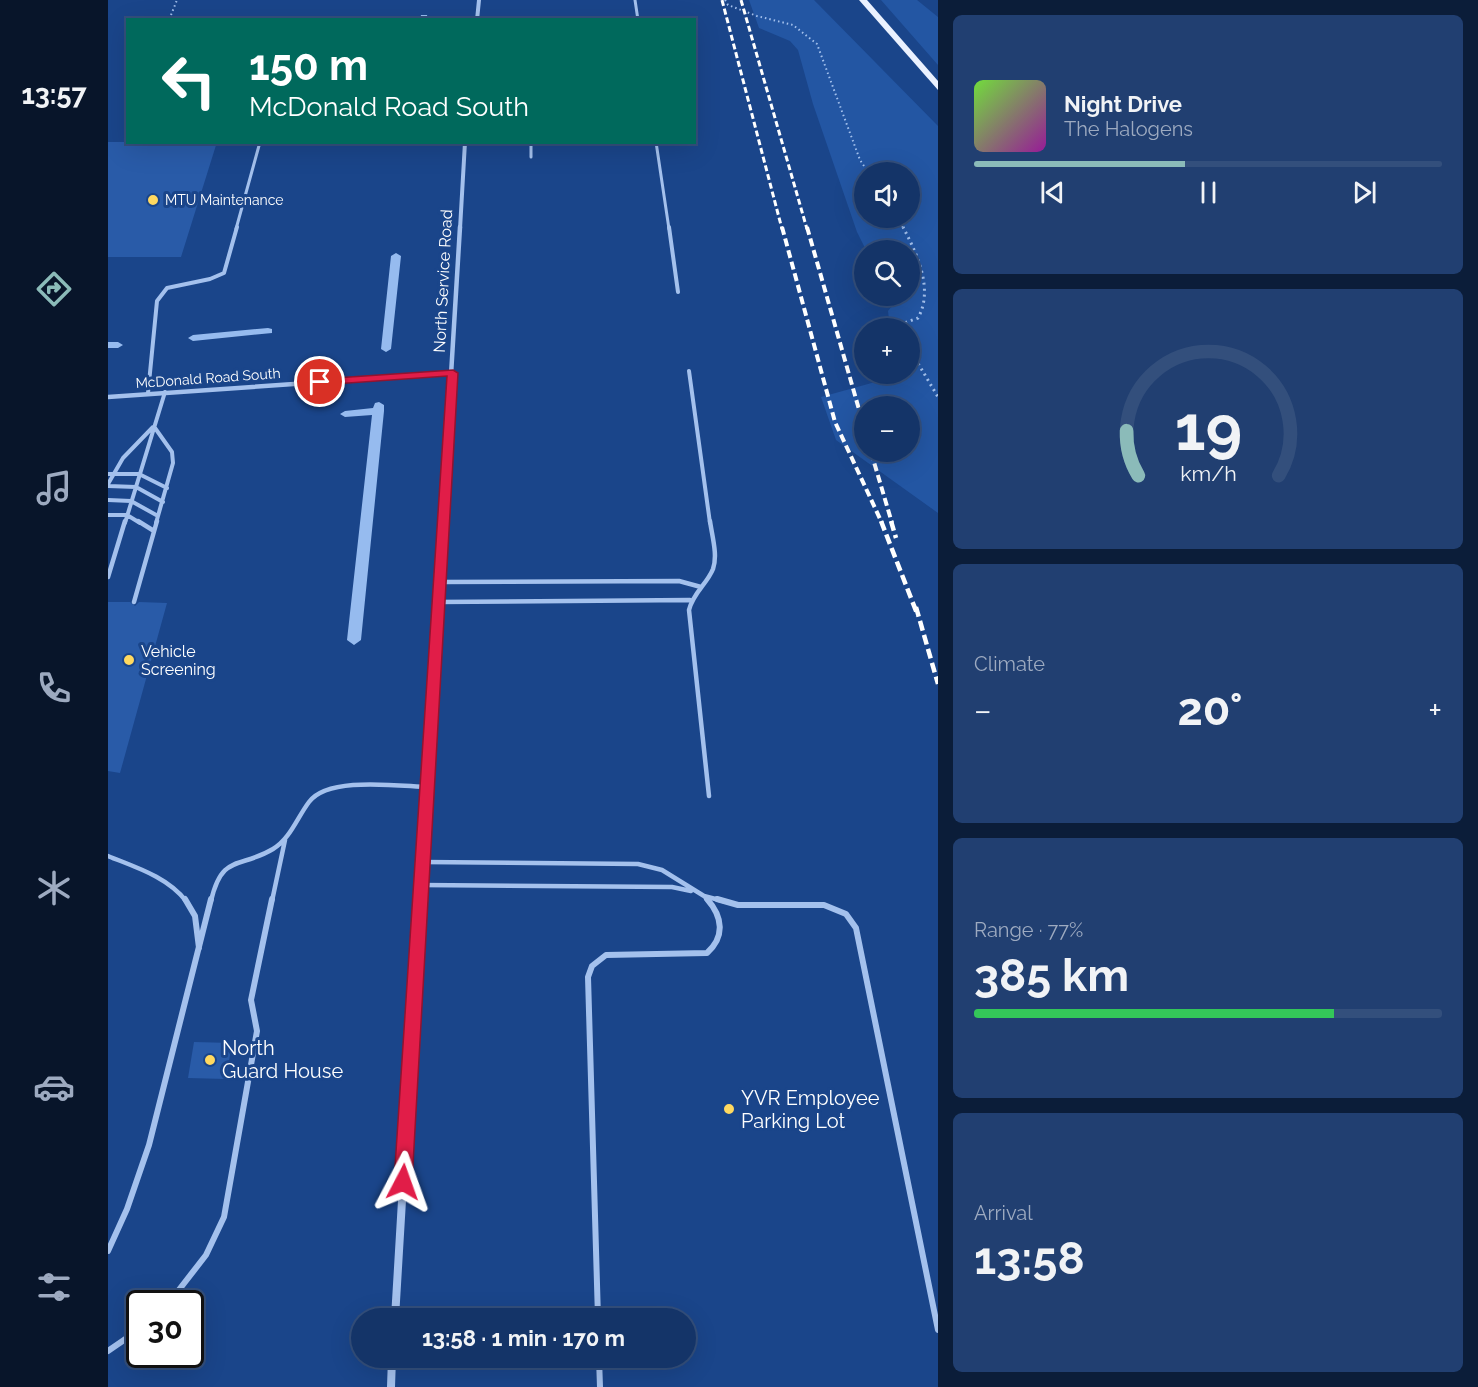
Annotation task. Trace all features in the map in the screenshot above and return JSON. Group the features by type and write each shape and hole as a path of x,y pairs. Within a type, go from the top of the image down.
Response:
{"main road":[{"path":"852,0 908,52"},
{"path":"863,0 938,87"}],"street":[{"path":"477,18 479,0"},
{"name":"North Service Road","path":"396,1308 465,144"},
{"name":"McDonald Road South","path":"108,397 453,373"},
{"path":"391,1387 392,1368"}],"lane":[{"path":"635,0 638,18"},
{"path":"148,393 157,301 167,288 210,279 224,273 259,144"},
{"path":"531,144 531,157"},
{"path":"656,144 678,292"},
{"path":"689,371 716,560 714,571 690,600 689,610 709,796"},
{"path":"108,577 165,392"},
{"path":"154,425 121,456 110,473 108,485 136,487 163,502"},
{"path":"134,602 174,457 157,434 154,425"},
{"path":"110,473 139,474 167,488"},
{"path":"108,500 131,501 159,516"},
{"path":"108,514 127,515 154,531"},
{"path":"439,582 679,581 701,587"},
{"path":"437,602 690,600"},
{"path":"108,1251 122,1225 143,1170 215,883 220,874 228,866 275,848 286,838 311,799 326,789 428,787"},
{"path":"181,1290 206,1255 224,1217 257,1031 251,1000 286,838"},
{"path":"108,856 141,869 180,894 192,908 199,954"},
{"path":"423,862 638,864 662,870 701,895 717,910 722,932 719,941 707,953 606,956 596,961 589,970 587,982 598,1308"},
{"path":"421,885 672,887 738,905 824,905 838,908 854,922 859,934 938,1330"},
{"path":"108,1351 126,1339"},
{"path":"599,1368 600,1387"}],"path":[{"path":"171,15 177,0"},
{"path":"725,0 728,5 757,16 793,25 817,44 862,162"},
{"path":"903,228 914,245 930,285 929,302 916,318"},
{"path":"920,367 938,397"}],"shaded area":[{"path":"749,0 814,0 938,126 938,513 867,462 920,462 920,396 854,396 854,453 836,440 821,397 868,384 920,384 920,318 889,318 888,311 892,306 920,306 920,240 861,240 856,228 920,228 920,162 854,162 854,223 813,104 798,50 790,41 759,28"},
{"path":"881,0 917,0 938,17 938,65"}],"building":[{"name":"MTU Maintenance","path":"108,142 216,144 181,257 108,257"},
{"name":"Vehicle Screening","path":"108,602 130,602 135,606 139,602 167,603 120,773 108,771"},
{"name":"North Guard House","path":"194,1042 232,1043 226,1079 188,1078"}],"waterway":[{"path":"386,349 396,256"},
{"path":"193,338 268,331"},
{"path":"108,345 118,345"},
{"path":"378,411 379,405"},
{"path":"345,414 378,411"},
{"path":"354,640 378,411"}],"railway":[{"path":"722,0 782,229"},
{"path":"741,0 807,229"},
{"path":"782,227 835,422 882,523"},
{"path":"807,227 855,396"},
{"path":"874,462 892,523"},
{"path":"881,521 918,616"},
{"path":"891,521 896,538"},
{"path":"916,607 938,684"}],"place":[{"name":"MTU Maintenance","path":"153,200"},
{"name":"Vehicle Screening","path":"129,660"},
{"name":"North Guard House","path":"210,1060"},
{"name":"YVR Employee Parking Lot","path":"729,1109"}],"route":[{"path":"320,382 453,373 437,602 428,787 403,1182"}]}
